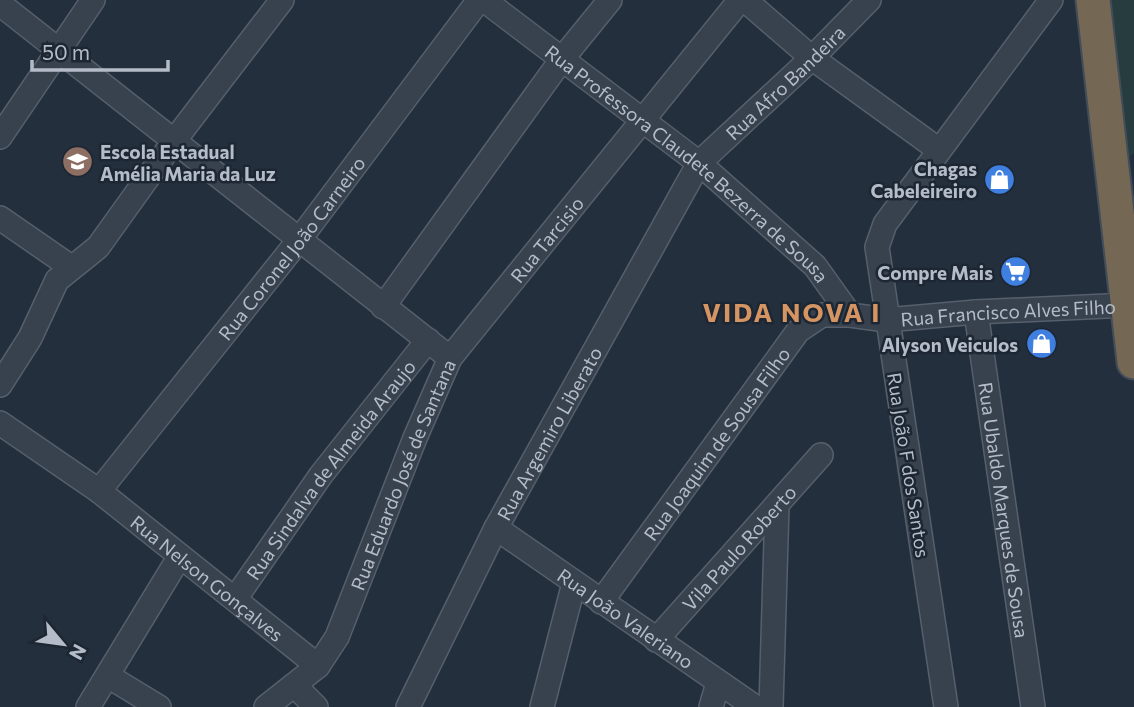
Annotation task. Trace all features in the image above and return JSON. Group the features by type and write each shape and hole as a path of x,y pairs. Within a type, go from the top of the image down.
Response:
{"highway":[{"path":"1093,0 1134,362"},
{"path":"1119,215 1134,181"}],"street":[{"path":"0,137 93,0"},
{"path":"0,385 30,338 48,294 57,280 98,247 174,141 282,0"},
{"name":"Rua Professora Claudete Bezerra de Sousa","path":"481,0 699,163 816,267 850,315"},
{"name":"Rua Coronel João Carneiro","path":"99,491 299,240 481,0"},
{"path":"383,307 562,59 610,0"},
{"path":"742,0 812,58 939,150 1051,0"},
{"name":"Rua Tarcisio","path":"450,358 742,0"},
{"name":"Rua Afro Bandeira","path":"699,163 812,58 869,0"},
{"name":"Rua Eduardo José de Santana","path":"0,4 450,358 415,438 337,638 317,666 266,707"},
{"name":"Rua João F dos Santos","path":"939,150 885,224 877,247 946,707"},
{"name":"Rua Argemiro Liberato","path":"408,707 496,528 699,163"},
{"path":"0,218 71,267"},
{"name":"Rua Francisco Alves Filho","path":"886,320 976,312 1131,320"},
{"name":"Rua Ubaldo Marques de Sousa","path":"976,312 1034,707"},
{"name":"Rua Joaquim de Sousa Filho","path":"601,602 798,331 822,315 850,315"},
{"path":"850,315 886,320"},
{"name":"Rua Sindalva de Almeida Araujo","path":"235,599 321,475 428,340"},
{"name":"Rua Nelson Gonçalves","path":"0,422 99,491 317,666"},
{"name":"Vila Paulo Roberto","path":"656,640 821,455"},
{"path":"771,707 777,506"},
{"name":"Rua João Valeriano","path":"496,528 755,707"},
{"path":"88,707 180,556"},
{"path":"542,707 574,583"},
{"path":"108,676 159,707"},
{"path":"711,707 718,683"},
{"path":"294,685 316,707"}],"green space":[{"path":"1105,0 1134,0 1134,153 1126,159"}],"place":[{"name":"Escola Estadual Amélia Maria da Luz","path":"77,162"},
{"name":"Chagas Cabeleireiro","path":"1000,179"},
{"name":"Compre Mais","path":"1016,272"},
{"name":"Alyson Veiculos","path":"1041,344"}],"district":[{"name":"VIDA NOVA I","path":"792,311"}]}
